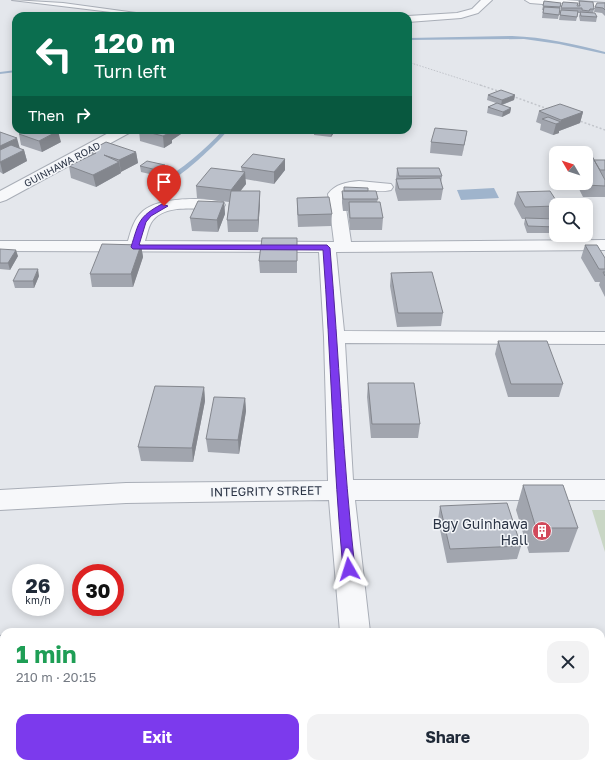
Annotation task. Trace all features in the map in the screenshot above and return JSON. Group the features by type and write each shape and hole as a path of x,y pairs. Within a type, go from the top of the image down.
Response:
{"street":[{"path":"412,19 444,18 462,15 475,11 487,0"},
{"path":"530,0 605,6"},
{"name":"GUINHAWA ROAD","path":"2,193 116,134"},
{"path":"355,628 341,490 334,337 336,194 340,190 347,187 385,187"},
{"path":"135,247 143,222 154,210 164,206 217,205"},
{"path":"0,246 335,247 605,245"},
{"path":"334,337 605,338"},
{"name":"INTEGRITY STREET","path":"0,500 126,493 341,490 605,490"}],"lane":[{"path":"14,0 84,6 127,12"}],"path":[{"path":"412,63 502,92"},
{"path":"509,95 553,111"},
{"path":"576,119 605,130"}],"green space":[{"path":"592,510 605,510 605,552"}],"water":[{"path":"494,188 499,198 461,200 457,190"}],"building":[{"path":"544,1 561,3 560,7 543,6"},
{"path":"579,1 593,2 594,9 590,9 589,11 582,10 582,8 561,8 563,2 578,3 577,6 580,6"},
{"path":"597,3 605,3 605,10 603,8 595,7"},
{"path":"544,7 560,8 559,15 543,13"},
{"path":"561,10 578,11 577,17 560,15"},
{"path":"580,12 595,13 597,17 581,16"},
{"path":"501,90 515,95 502,100 488,95"},
{"path":"497,103 511,108 503,112 488,107"},
{"path":"560,104 583,112 561,120 539,111"},
{"path":"548,117 561,122 556,124 542,119"},
{"path":"435,128 467,131 464,145 431,142"},
{"path":"0,132 17,138 0,146"},
{"path":"19,134 52,134 39,141"},
{"path":"155,134 167,134 163,136"},
{"path":"106,142 136,152 119,160 104,155 119,162 93,175 69,166 96,153 89,151"},
{"path":"11,145 24,150 0,162 0,150"},
{"path":"253,154 285,159 274,172 241,167"},
{"path":"593,158 605,180 605,186 593,185"},
{"path":"594,160 605,160 605,170 600,170"},
{"path":"147,161 165,165 157,170 140,166"},
{"path":"211,168 245,172 231,190 196,186"},
{"path":"397,168 439,168 442,176 399,176"},
{"path":"440,178 443,189 399,189 396,179"},
{"path":"344,187 368,188 368,191 344,191"},
{"path":"231,191 260,191 258,220 227,220"},
{"path":"342,191 376,191 378,199 343,199"},
{"path":"550,191 554,198 549,198 549,206 525,207 517,192"},
{"path":"329,197 332,214 298,215 297,198"},
{"path":"198,201 224,202 217,220 190,218"},
{"path":"349,202 380,202 383,218 350,218"},
{"path":"525,218 549,219 549,227 528,226"},
{"path":"262,238 297,238 297,261 259,261"},
{"path":"102,244 141,245 131,274 90,274"},
{"path":"585,245 597,245 605,258 605,269 599,269"},
{"path":"0,249 16,250 8,263 0,263"},
{"path":"19,269 38,269 33,281 13,281"},
{"path":"432,272 443,313 398,313 391,273"},
{"path":"498,341 547,341 563,384 511,384"},
{"path":"368,383 414,383 420,424 372,424"},
{"path":"155,386 204,387 192,448 138,447"},
{"path":"214,397 245,398 238,440 206,439"},
{"path":"523,485 563,485 578,528 536,528"},
{"path":"507,503 521,546 450,549 440,506"}],"waterway":[{"path":"412,39 524,37 559,42 605,53"},
{"path":"0,73 12,72"},
{"path":"161,184 195,160 222,134"}],"place":[{"name":"Bgy Guinhawa Hall","path":"542,531"}],"route":[{"path":"164,206 148,214 143,222 135,247 327,248 334,337 341,490 349,569"}]}
